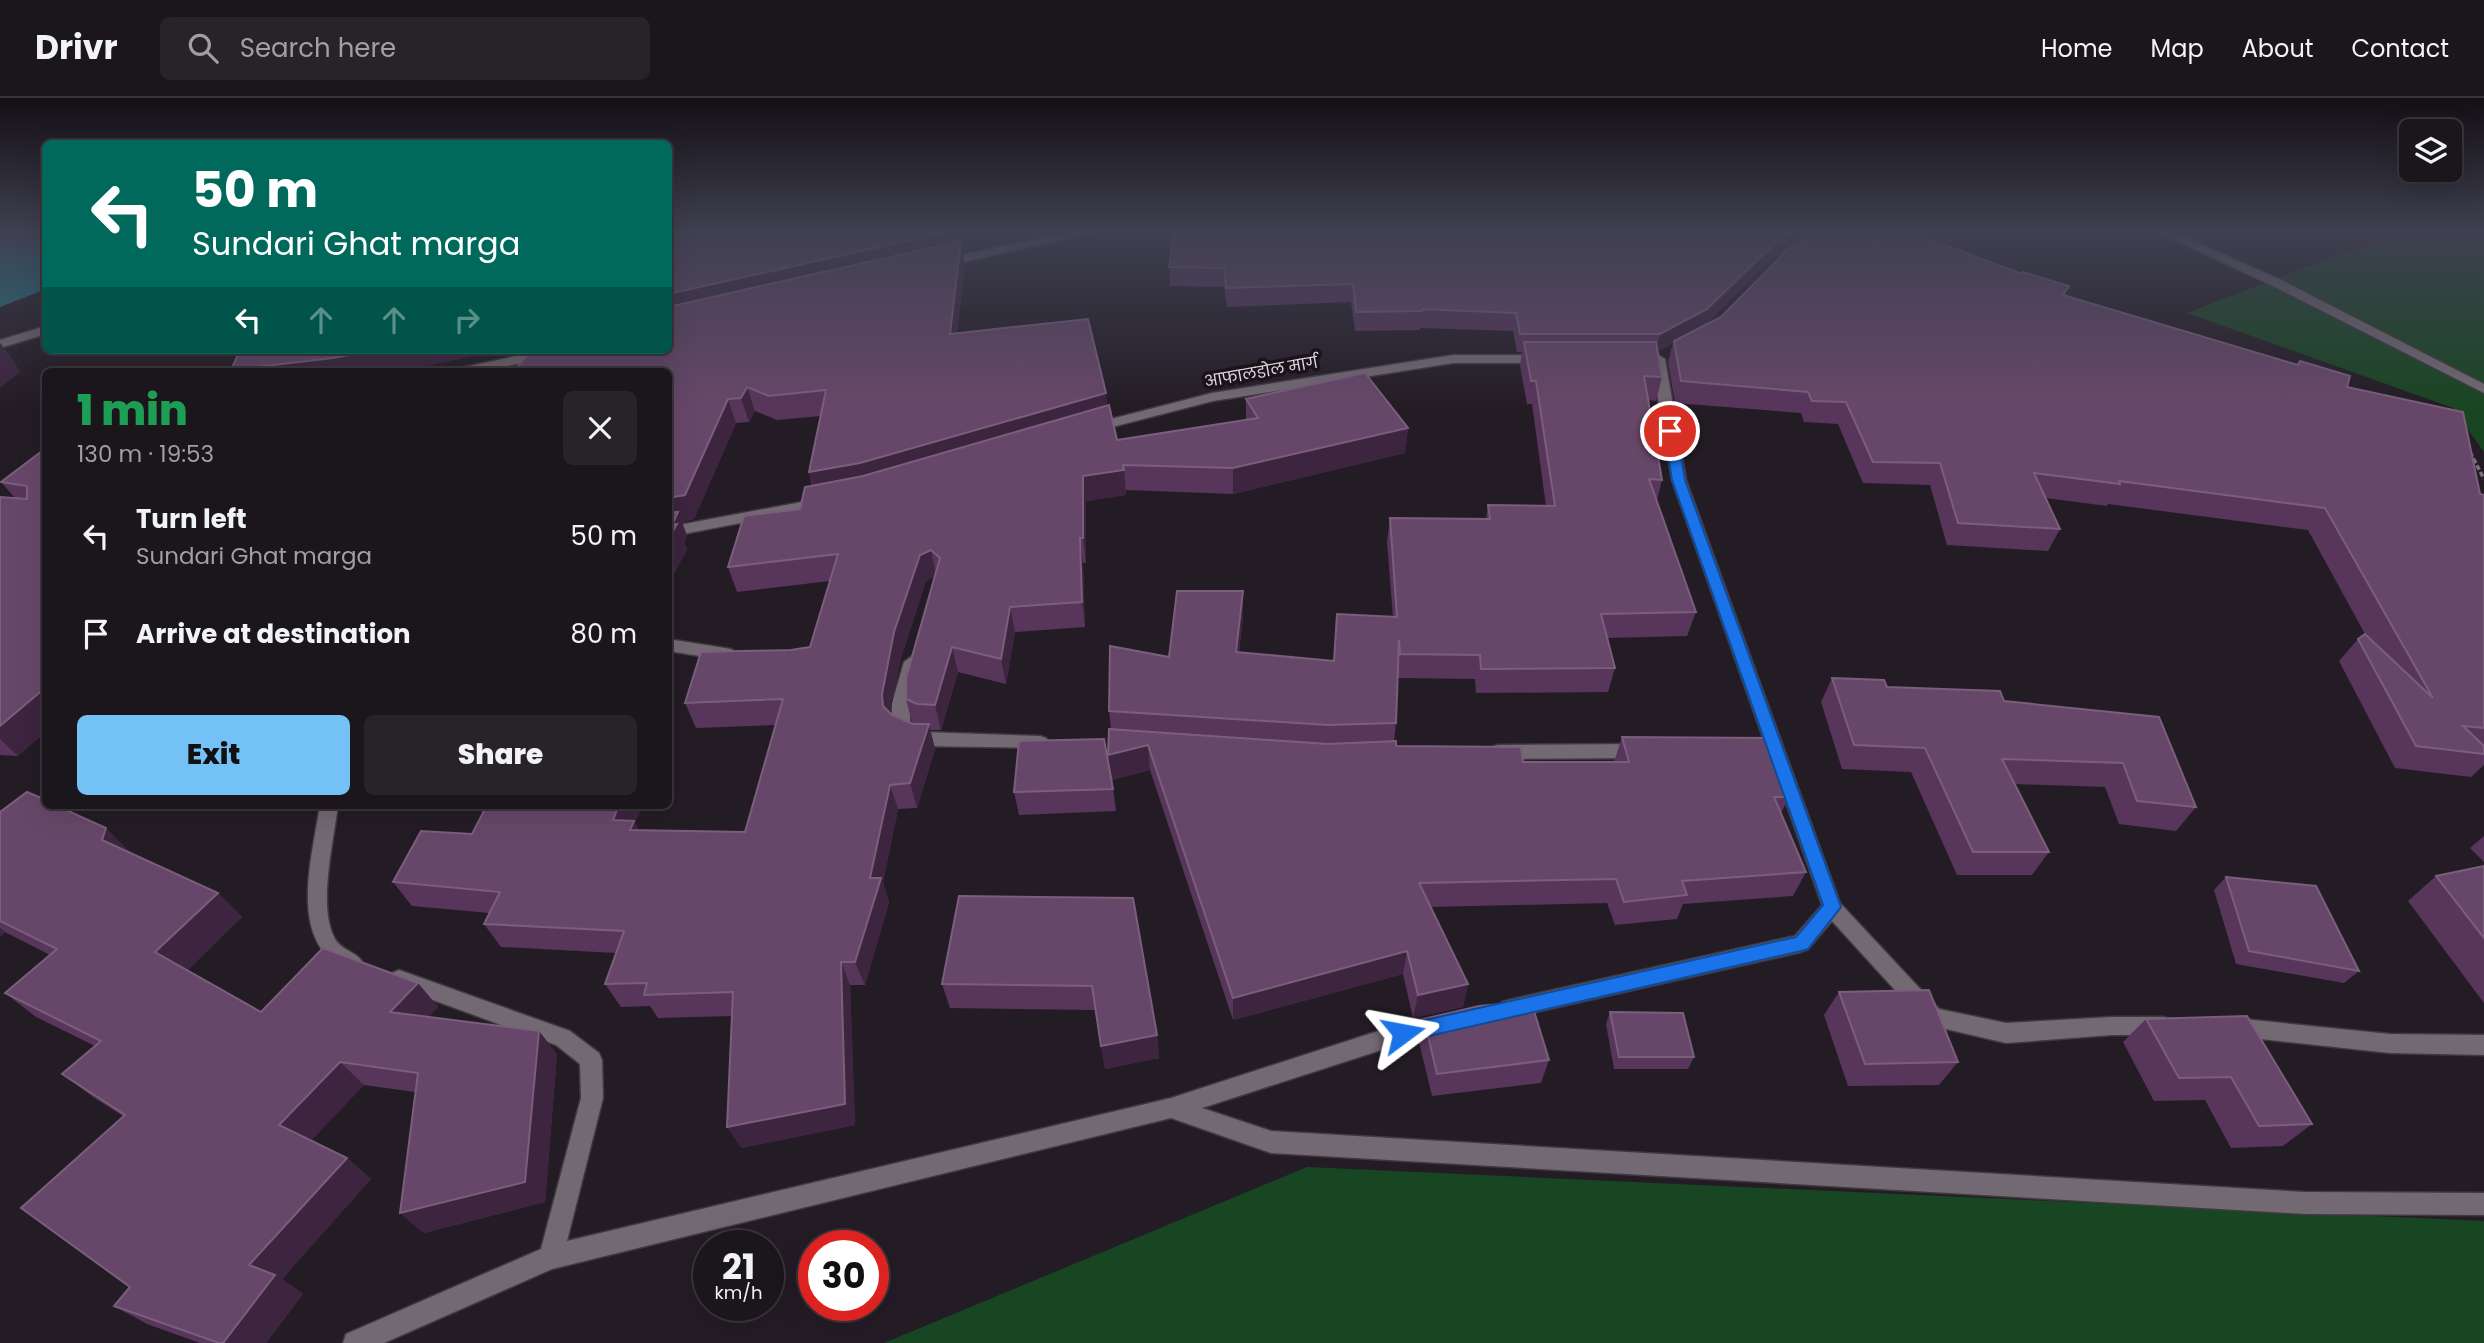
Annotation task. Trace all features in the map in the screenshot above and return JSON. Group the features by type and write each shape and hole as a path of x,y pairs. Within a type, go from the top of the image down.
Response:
{"street":[{"path":"2291,290 2484,389"},
{"path":"0,344 42,331"},
{"path":"479,368 544,354"},
{"path":"1657,357 1679,480 1771,753 1832,907 1933,1017 2006,1033 2112,1026 2187,1026"},
{"name":"आफालडोल मार्ग","path":"1074,433 1212,397 1453,359 1562,359"},
{"path":"672,531 842,499"},
{"path":"672,646 747,658"},
{"path":"915,649 901,703 901,729 920,739 1057,743"},
{"path":"1477,753 1655,751"},
{"path":"329,809 318,904 325,940 340,958 563,1038 592,1060 592,1098 551,1257"},
{"path":"1496,1012 1801,943 1832,907"},
{"path":"355,1343 551,1257 1171,1108 1403,1033 1456,1021"},
{"path":"2213,1026 2357,1041 2448,1046 2484,1045"},
{"path":"1171,1108 1271,1142 2305,1203 2484,1204"}],"path":[{"path":"2467,445 2484,479"}],"green space":[{"path":"2246,290 2484,290 2484,452 2453,408 2187,313"},
{"path":"1307,1167 2484,1221 2484,1343 884,1343"}],"water":[{"path":"0,290 42,290 42,291 0,307"}],"building":[{"path":"743,290 955,290 950,334 1088,319 1106,393 860,463 809,472 826,390 769,396 747,387 741,398 728,399 685,495 672,497 672,368 516,368 528,354 672,354 672,306"},
{"path":"1354,290 1726,290 1707,309 1660,334 1520,334 1516,313 1422,309 1356,312"},
{"path":"1748,290 2066,290 2063,295 2298,365 2300,361 2350,376 2347,387 2463,412 2480,494 2484,495 2484,728 2463,726 2484,746 2484,754 2416,746 2358,639 2365,634 2433,698 2325,508 2119,481 2120,484 2034,473 2060,529 1958,523 1940,463 1873,462 1846,402 1812,401 1808,392 1681,381 1674,341 1721,317"},
{"path":"1524,342 1656,342 1662,377 1644,376 1662,480 1649,479 1696,612 1601,614 1615,668 1481,669 1480,655 1400,654 1399,640 1396,723 1328,725 1109,711 1110,646 1169,657 1177,591 1243,591 1236,652 1334,661 1337,614 1397,617 1390,518 1490,519 1488,505 1555,506 1536,381 1531,381"},
{"path":"238,354 354,354 248,368 232,368"},
{"path":"1365,373 1408,428 1233,468 1123,465 1124,470 1083,476 1083,538 1080,538 1082,602 1010,607 1001,659 952,647 935,705 917,704 906,699 906,678 940,558 931,550 920,555 894,632 882,694 883,706 892,715 913,724 929,724 910,783 890,785 870,878 881,878 855,962 841,962 845,1104 727,1127 733,992 644,995 647,983 605,984 624,931 484,924 500,892 393,882 421,831 472,834 485,809 617,809 613,820 634,821 630,830 745,832 783,699 685,703 701,652 791,650 810,647 838,554 728,567 744,516 800,509 805,487 863,476 1109,405 1117,440 1258,418 1246,399"},
{"path":"42,451 42,690 0,726 0,497 27,499 27,486 1,482"},
{"path":"678,512 672,525 672,513"},
{"path":"1832,678 1884,680 1887,687 2000,691 2004,701 2159,717 2196,807 2137,801 2123,763 2002,759 2049,852 1973,852 1925,748 1854,745"},
{"path":"1109,729 1328,744 1396,741 1396,746 1521,747 1523,762 1629,762 1622,737 1769,738 1789,797 1774,797 1806,872 1682,881 1687,895 1624,902 1616,879 1419,883 1468,984 1418,995 1407,951 1233,998 1148,745 1108,755"},
{"path":"1104,739 1113,789 1014,792 1019,741"},
{"path":"27,792 42,798 42,809 64,809 106,828 102,840 218,893 155,952 261,1012 323,948 418,983 390,1012 539,1031 525,1182 400,1213 418,1073 340,1062 279,1125 347,1158 249,1265 275,1275 223,1343 114,1306 130,1287 21,1208 125,1115 62,1074 101,1041 5,993 57,949 0,921 0,812"},
{"path":"2484,866 2484,938 2436,876"},
{"path":"2226,877 2316,886 2359,971 2249,951"},
{"path":"959,896 1133,898 1157,1035 1101,1046 1092,986 942,984"},
{"path":"1929,990 1958,1062 1865,1064 1839,992"},
{"path":"1531,1001 1549,1060 1437,1074 1424,1019 1479,1006"},
{"path":"1610,1012 1683,1013 1694,1057 1619,1057"},
{"path":"2247,1016 2312,1124 2259,1126 2231,1077 2179,1078 2146,1019"}],"route":[{"path":"1403,1033 1801,943 1832,907 1679,480 1670,431"}]}
